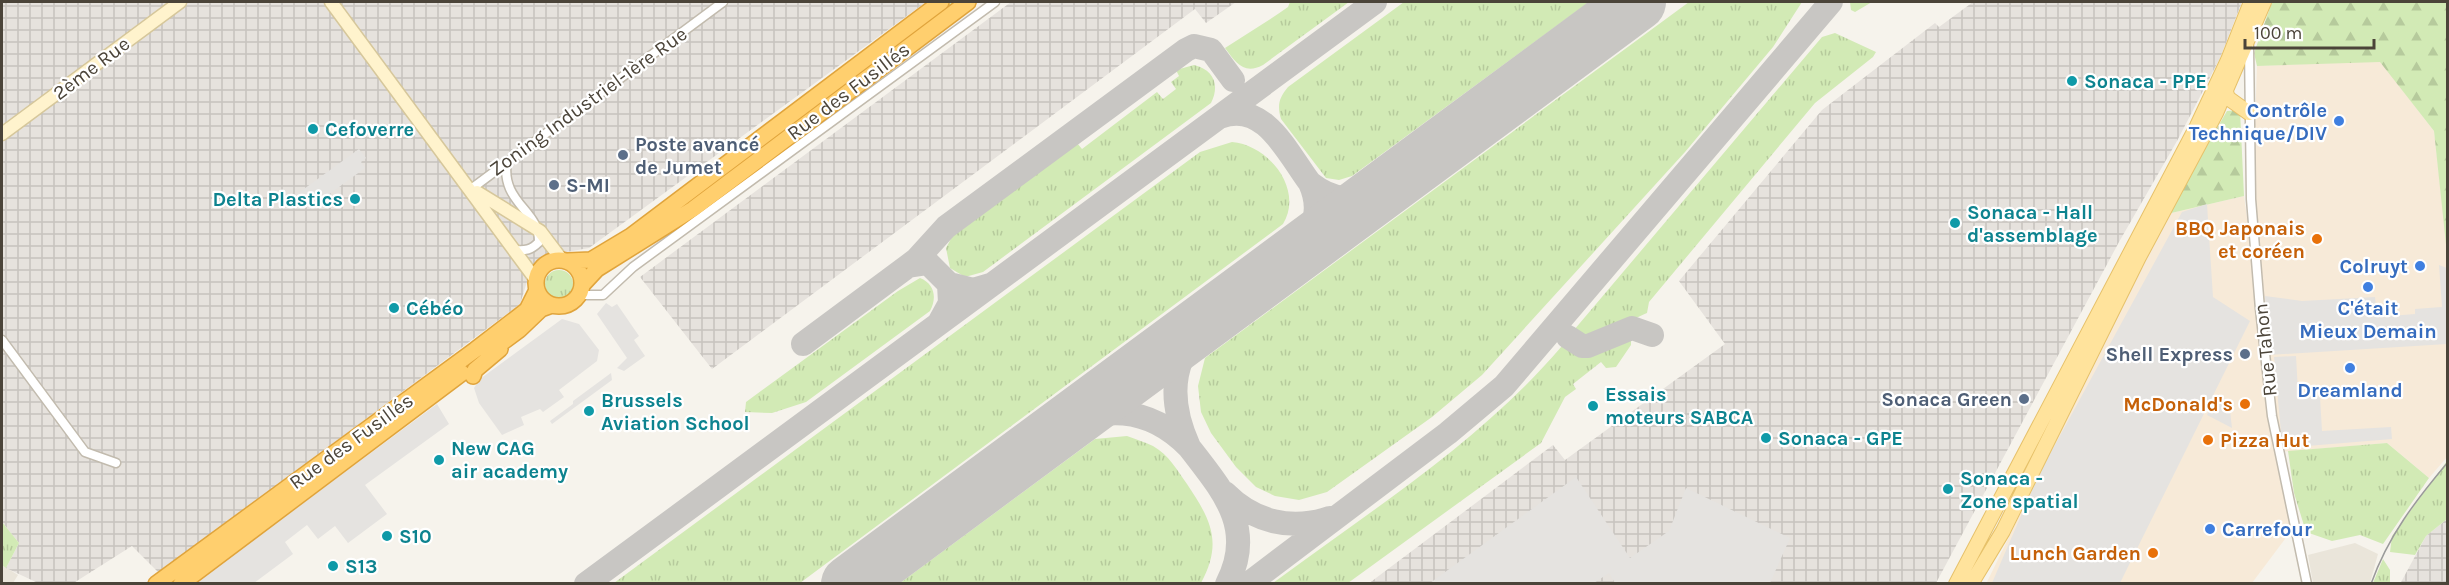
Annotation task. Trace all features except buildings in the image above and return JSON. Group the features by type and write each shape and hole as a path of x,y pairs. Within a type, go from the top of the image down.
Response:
{"highway":[{"name":"Rue des Fusillés","path":"565,261 591,260 631,236 941,2"},
{"name":"Rue des Fusillés","path":"581,290 597,269 693,209 968,2"},
{"path":"565,261 580,273 581,290 567,305 552,305 540,296 536,285 538,273 548,263 565,261"},
{"name":"Rue des Fusillés","path":"156,584 527,310 536,285"},
{"name":"Rue des Fusillés","path":"181,584 519,330 541,309 552,305"},
{"path":"473,376 476,370 519,330"}],"main road":[{"path":"1971,584 2003,531 2139,257 2225,100 2228,60 2251,2"},
{"path":"1956,584 2197,126 2249,40 2264,2"},
{"path":"2225,100 2249,113"}],"street":[{"name":"2ème Rue","path":"2,134 180,2"},
{"path":"331,2 471,189 536,285"},
{"name":"Zoning Industriel-1ère Rue","path":"471,189 723,2"},
{"path":"581,290 603,295 633,267 994,2"},
{"path":"2241,2 2243,22"},
{"name":"Rue Tahon","path":"2249,40 2251,199 2272,416 2307,584"},
{"path":"2225,78 2240,80 2248,93"},
{"path":"507,161 505,175 507,185 565,261"},
{"path":"471,189 540,231"},
{"path":"514,250 525,251 533,248 539,242 540,231"},
{"path":"2,340 85,453 116,463"}],"shaded area":[{"path":"2,2 926,2 589,248 544,256 532,266 520,304 159,573 132,546 72,584 38,583 6,568 19,543 2,522"},
{"path":"1011,2 1236,2 1206,23 1195,9 712,369 640,277"},
{"path":"1973,2 2242,2 2220,58 2177,141 2119,242 1936,583 1368,584 1553,445 1565,460 1725,344 1679,281 1822,110 1935,23 1939,27"},
{"path":"2380,61 2434,131 2448,254 2447,457 2429,478 2387,443 2280,452 2291,531 2252,583 1986,584 2167,214 2244,196 2262,326 2253,189 2257,66"},
{"path":"359,149 366,158 361,162 365,168 309,209 297,194"},
{"path":"2207,204 2213,297 2250,321 2120,583 1992,583 2038,476 2182,212"},
{"path":"2439,265 2447,268 2447,344 2268,355 2265,296 2302,301 2375,297 2377,317 2415,314 2415,309 2442,307"},
{"path":"606,303 612,307 617,304 639,336 634,340 645,356 624,371 617,368 627,358 597,314"},
{"path":"562,319 579,324 599,350 597,361 559,390 564,397 543,412 540,409 521,417 524,425 502,435 479,403 474,388 480,379"},
{"path":"2296,356 2298,391 2320,397 2322,431 2391,427 2392,439 2295,447 2293,443 2282,443 2274,357"},
{"path":"611,373 612,380 552,424 550,421 573,404 573,401"},
{"path":"2217,395 2229,402 2232,428 2207,415"},
{"path":"437,404 449,424 365,485 387,514 348,543 335,526 318,539 307,525 285,542 293,554 254,583 195,583"},
{"path":"1576,477 1630,558 1669,531 1686,488 1790,538 1770,583 1615,583 1609,573 1594,583 1430,583"},
{"path":"2447,519 2447,583 2400,584 2426,536"},
{"path":"2355,543 2378,554 2370,583 2313,583 2308,555"},
{"path":"2,565 18,575 13,583 2,583"}],"green space":[{"path":"952,2 960,2 735,168 732,164"},
{"path":"1290,2 1349,2 1263,65 1251,69 1237,63 1225,48 1288,7"},
{"path":"1404,2 1589,2 1352,176 1339,180 1326,178 1281,119 1279,106 1281,98 1288,87"},
{"path":"1689,2 1802,2 1773,47 1685,152 1482,375 1432,417 1327,492 1299,500 1275,496 1256,487 1236,467 1211,433 1201,412 1198,386 1205,358"},
{"path":"1850,2 1872,2 1855,12 1851,10"},
{"path":"2272,2 2447,2 2447,254 2434,131 2380,62 2257,66 2254,53"},
{"path":"1835,33 1876,52 1873,57 1815,103 1649,302 1647,313 1600,334 1591,336 1574,330 1822,37"},
{"path":"1194,65 1211,74 1215,90 1211,103 983,272 965,277 950,268 946,248 953,235 1077,143 1082,149 1157,92 1163,99 1176,89 1171,82 1179,76 1176,70"},
{"path":"2240,110 2244,196 2167,214 2227,111"},
{"path":"1232,142 1259,151 1279,171 1286,184 1289,197 1288,211 1283,224 800,583 614,583 1200,152"},
{"path":"559,270 569,274 573,284 569,294 559,298 549,294 545,284 549,274"},
{"path":"920,278 932,288 934,296 930,311 806,402 772,413 745,412 746,402 898,291"},
{"path":"1627,338 1631,341 1631,345 1616,367 1606,368 1601,362 1573,384 1576,389 1565,397 1541,443 1348,583 1273,583 1387,501 1461,443 1497,413 1562,346 1579,352 1587,352"},
{"path":"1127,436 1153,446 1168,458 1208,520 1213,543 1208,568 1201,583 900,583 1095,439"},
{"path":"2387,443 2429,478 2383,544 2360,535 2332,541 2306,532 2294,493 2288,451"},
{"path":"2447,461 2447,519 2426,536 2415,555 2390,552 2392,536"},
{"path":"2,522 19,543 6,568 2,565"},
{"path":"2383,559 2390,570 2390,583 2373,583"}],"taxiway":[{"path":"586,584 1375,2"},
{"path":"1248,584 1448,433 1504,386 1831,2"},
{"path":"803,344 916,260 946,227 1186,50 1194,46 1211,50 1233,80"},
{"path":"1220,117 1236,113 1262,122 1273,132 1310,183"},
{"path":"1292,257 1310,232 1313,223 1316,204 1310,183 1327,194 1344,198 1362,197 1382,190"},
{"path":"908,266 928,263 949,284"},
{"path":"939,323 950,303 949,284 973,290 990,285"},
{"path":"1053,434 1088,417 1124,413 1157,423 1174,433 1189,447 1181,428 1177,409 1175,392 1177,375 1190,343 1216,313"},
{"path":"1568,337 1582,346 1588,346 1632,328 1652,335"},
{"path":"1189,447 1223,494 1237,527 1238,544 1235,563 1227,584"},
{"path":"1225,493 1248,511 1274,521 1301,524 1330,518"}],"runway":[{"path":"850,584 1637,2"}],"tram line":[{"path":"2371,584 2394,534 2448,462"}],"place":[{"name":"Sonaca - PPE","path":"2072,81"},
{"name":"Contrôle Technique/DIV","path":"2339,121"},
{"name":"Cefoverre","path":"313,129"},
{"name":"Poste avancé de Jumet","path":"623,155"},
{"name":"S-MI","path":"554,185"},
{"name":"Delta Plastics","path":"355,199"},
{"name":"Sonaca - Hall d'assemblage","path":"1955,223"},
{"name":"BBQ Japonais et coréen","path":"2317,239"},
{"name":"Colruyt","path":"2420,266"},
{"name":"C'était Mieux Demain","path":"2368,287"},
{"name":"Cébéo","path":"394,308"},
{"name":"Shell Express","path":"2245,354"},
{"name":"Dreamland","path":"2350,368"},
{"name":"Sonaca Green","path":"2024,399"},
{"name":"McDonald's","path":"2245,404"},
{"name":"Essais moteurs SABCA","path":"1593,406"},
{"name":"Brussels Aviation School","path":"589,411"},
{"name":"Sonaca - GPE","path":"1766,438"},
{"name":"Pizza Hut","path":"2208,440"},
{"name":"New CAG air academy","path":"439,460"},
{"name":"Sonaca - Zone spatial","path":"1948,489"},
{"name":"Carrefour","path":"2210,529"},
{"name":"S10","path":"387,536"},
{"name":"Lunch Garden","path":"2153,553"},
{"name":"S13","path":"333,566"}]}
